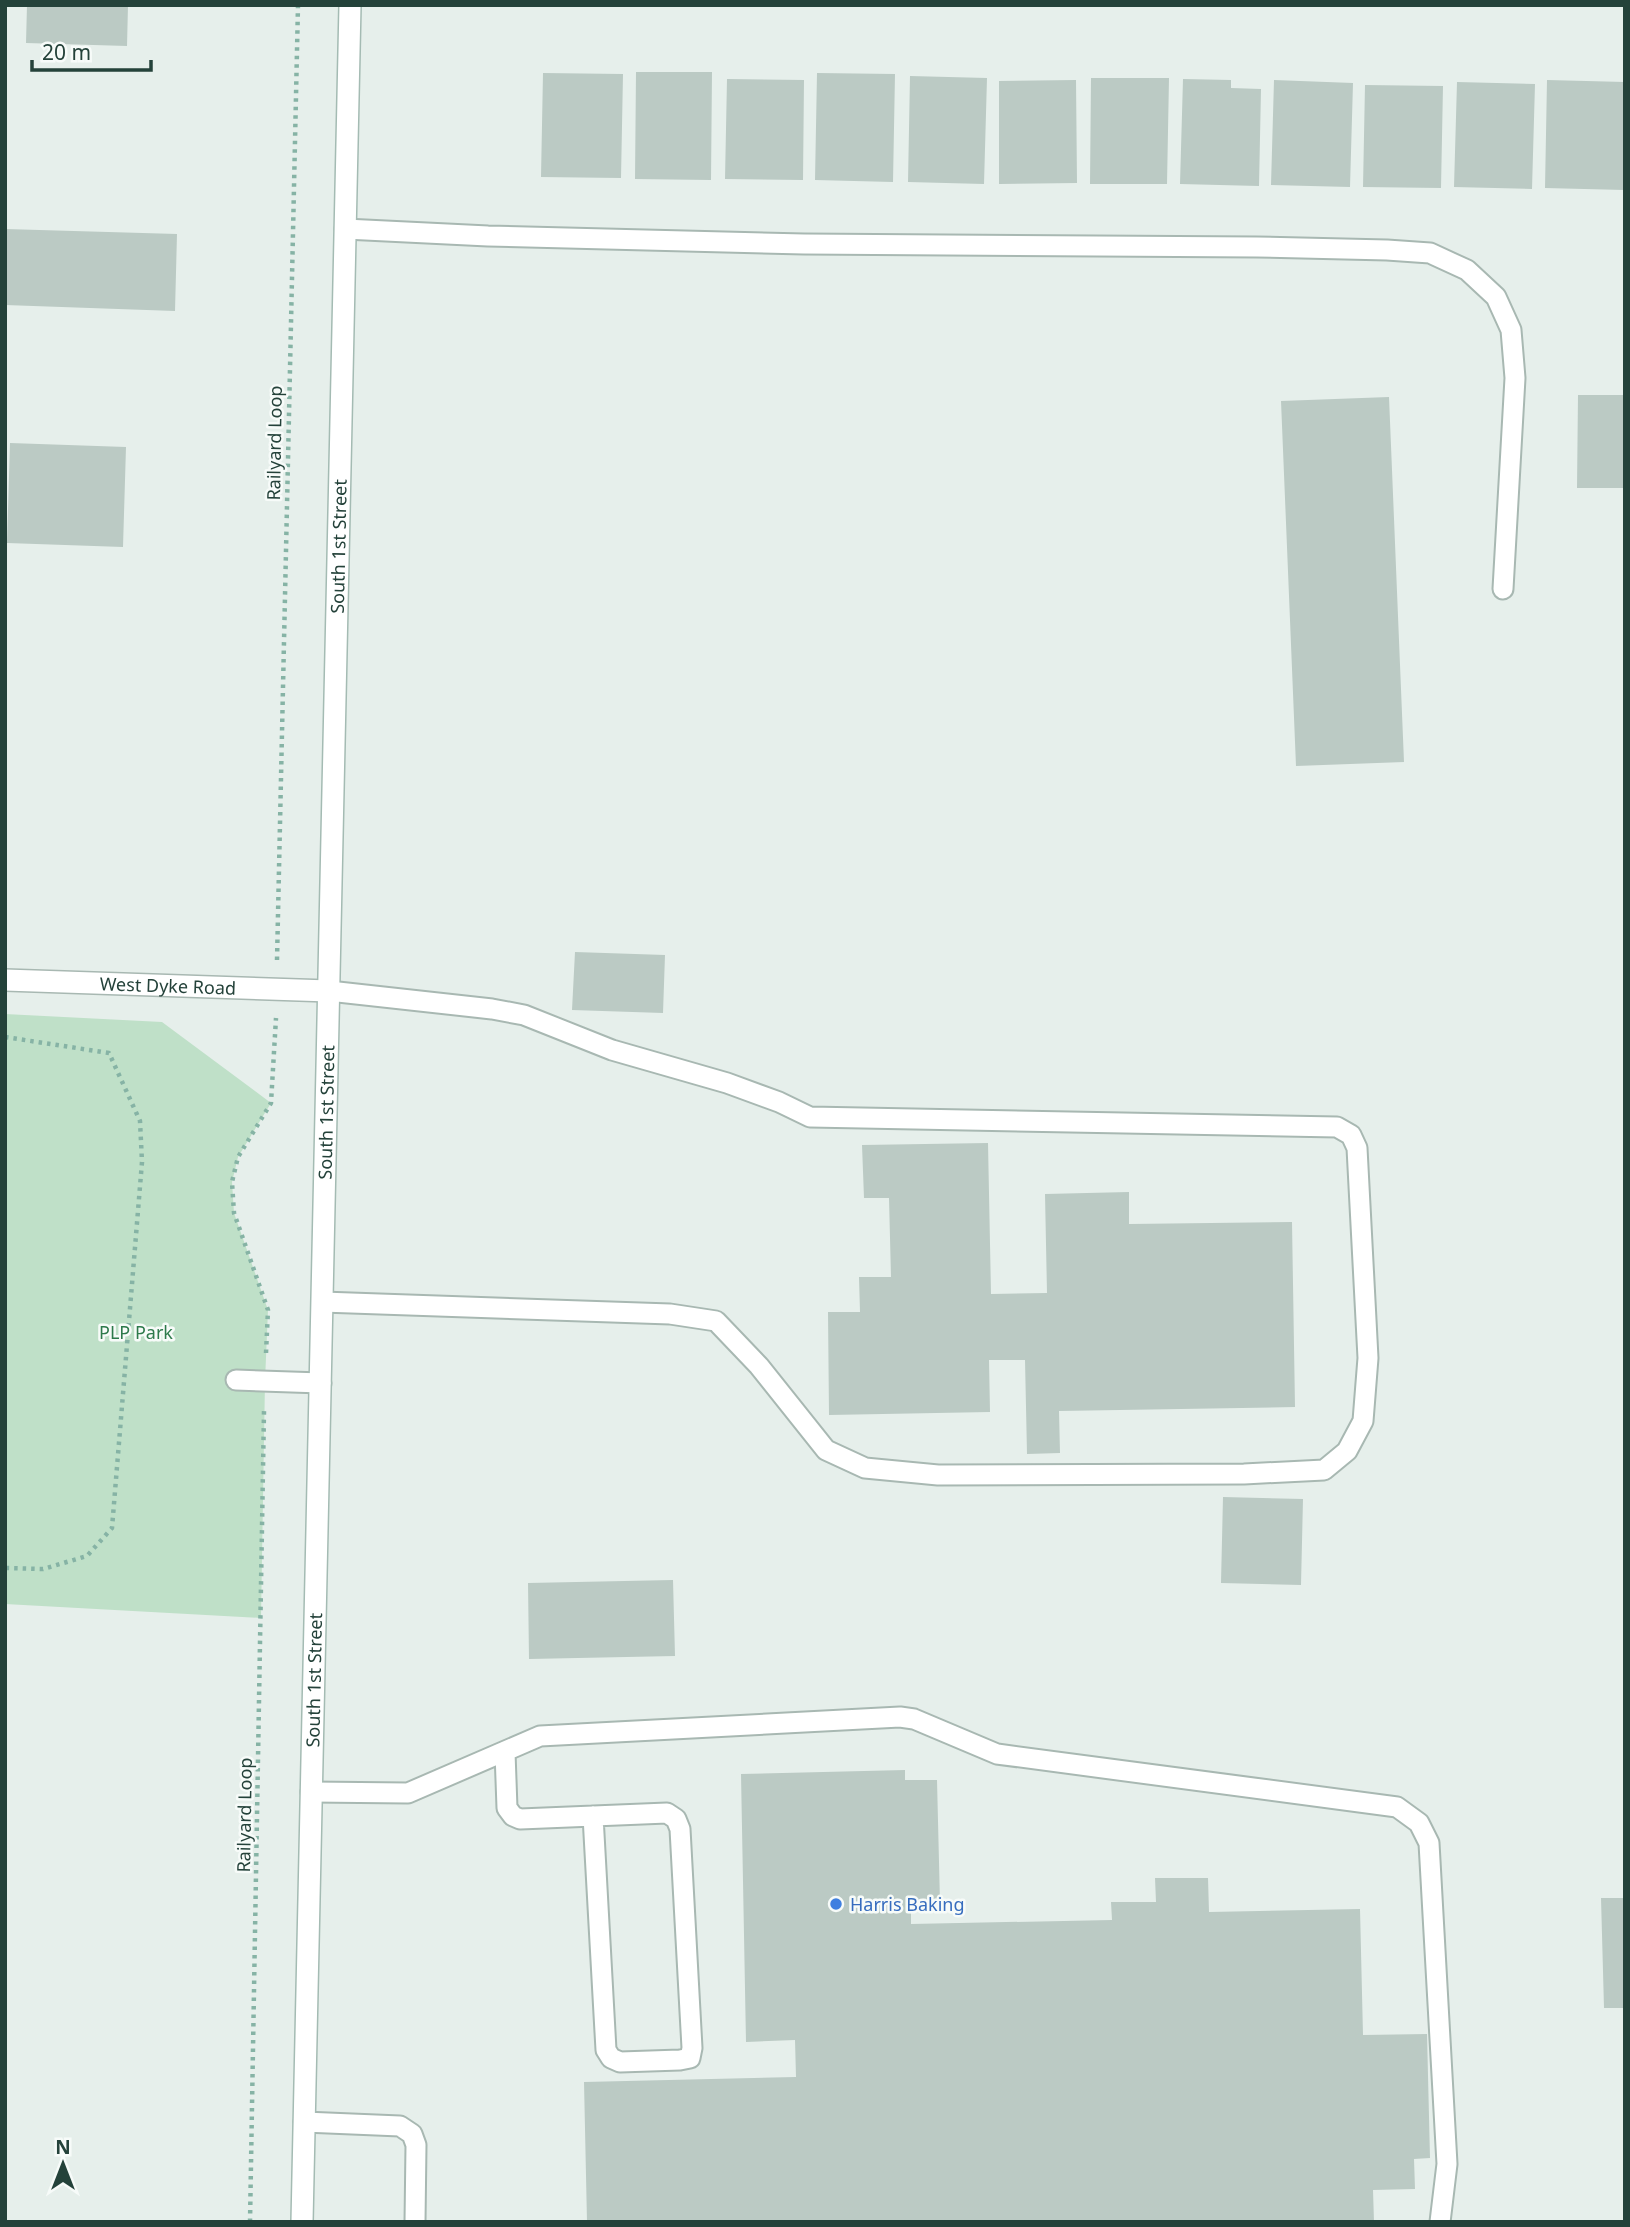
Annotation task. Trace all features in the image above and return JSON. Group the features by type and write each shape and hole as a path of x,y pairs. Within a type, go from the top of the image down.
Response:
{"main road":[{"name":"South 1st Street","path":"302,2222 350,5"},
{"name":"West Dyke Road","path":"5,980 329,991"}],"lane":[{"path":"345,229 488,236 804,244 1257,247 1430,253 1467,270 1496,297 1511,330 1515,377 1503,589"},
{"path":"322,1303 670,1314 716,1321 759,1366 827,1450 865,1468 938,1475 1244,1474 1324,1470 1347,1451 1363,1421 1368,1358 1357,1148 1351,1135 1337,1127 810,1117 779,1102 727,1083 612,1050 524,1014 329,991"},
{"path":"236,1380 321,1383"},
{"path":"312,1791 408,1793 540,1737 900,1717 914,1718 997,1754 1397,1807 1419,1823 1429,1843 1447,2164 1440,2222"},
{"path":"505,1752 507,1808 513,1816 520,1819 593,1816 667,1813 676,1819 680,1829 692,2048 690,2058 620,2062 611,2058 606,2050 593,1816"},
{"path":"304,2122 400,2126 412,2134 416,2144 415,2222"}],"path":[{"name":"Railyard Loop","path":"278,882 298,5"},
{"path":"5,1037 109,1053 140,1121 142,1162 112,1528 88,1556 43,1569 5,1568"},
{"path":"266,1354 268,1310 234,1213 233,1182 238,1157 271,1103"},
{"name":"Railyard Loop","path":"250,2222 264,1409"}],"green space":[{"name":"PLP Park","path":"5,1014 162,1022 271,1103 238,1157 232,1182 234,1213 268,1310 261,1618 5,1604"}],"building":[{"path":"27,5 128,5 127,46 26,43"},
{"path":"636,72 712,72 711,180 635,179"},
{"path":"543,73 623,74 621,178 541,177"},
{"path":"817,73 895,74 893,182 815,180"},
{"path":"910,76 987,78 984,184 908,182"},
{"path":"1091,78 1169,78 1167,184 1090,184"},
{"path":"727,79 804,80 803,180 725,179"},
{"path":"1183,79 1231,80 1231,88 1261,89 1259,186 1180,184"},
{"path":"1076,80 1077,183 999,184 999,81"},
{"path":"1274,80 1353,83 1350,187 1271,185"},
{"path":"1547,80 1625,82 1624,190 1545,188"},
{"path":"1457,82 1535,84 1532,189 1454,187"},
{"path":"1365,85 1443,86 1441,188 1363,187"},
{"path":"5,229 177,234 175,311 5,305"},
{"path":"1578,395 1625,395 1625,488 1577,488"},
{"path":"1389,397 1404,762 1296,766 1281,401"},
{"path":"10,443 126,447 123,547 7,543"},
{"path":"575,952 665,955 663,1013 572,1010"},
{"path":"988,1143 991,1294 1047,1293 1045,1194 1129,1192 1129,1224 1292,1222 1295,1407 1059,1411 1060,1453 1027,1454 1025,1360 989,1360 990,1412 829,1415 828,1312 860,1312 859,1277 891,1277 889,1198 864,1198 862,1145"},
{"path":"1223,1497 1303,1499 1301,1585 1221,1583"},
{"path":"673,1580 675,1656 529,1659 528,1583"},
{"path":"905,1770 905,1780 937,1780 940,1903 911,1904 911,1924 1112,1920 1111,1902 1156,1902 1155,1878 1208,1878 1209,1912 1360,1909 1363,2035 1427,2034 1430,2158 1414,2159 1415,2189 1373,2190 1374,2222 587,2222 584,2082 796,2077 795,2040 746,2042 741,1774"},
{"path":"1601,1898 1625,1898 1625,2008 1604,2008"}],"place":[{"name":"Harris Baking","path":"836,1904"}]}
